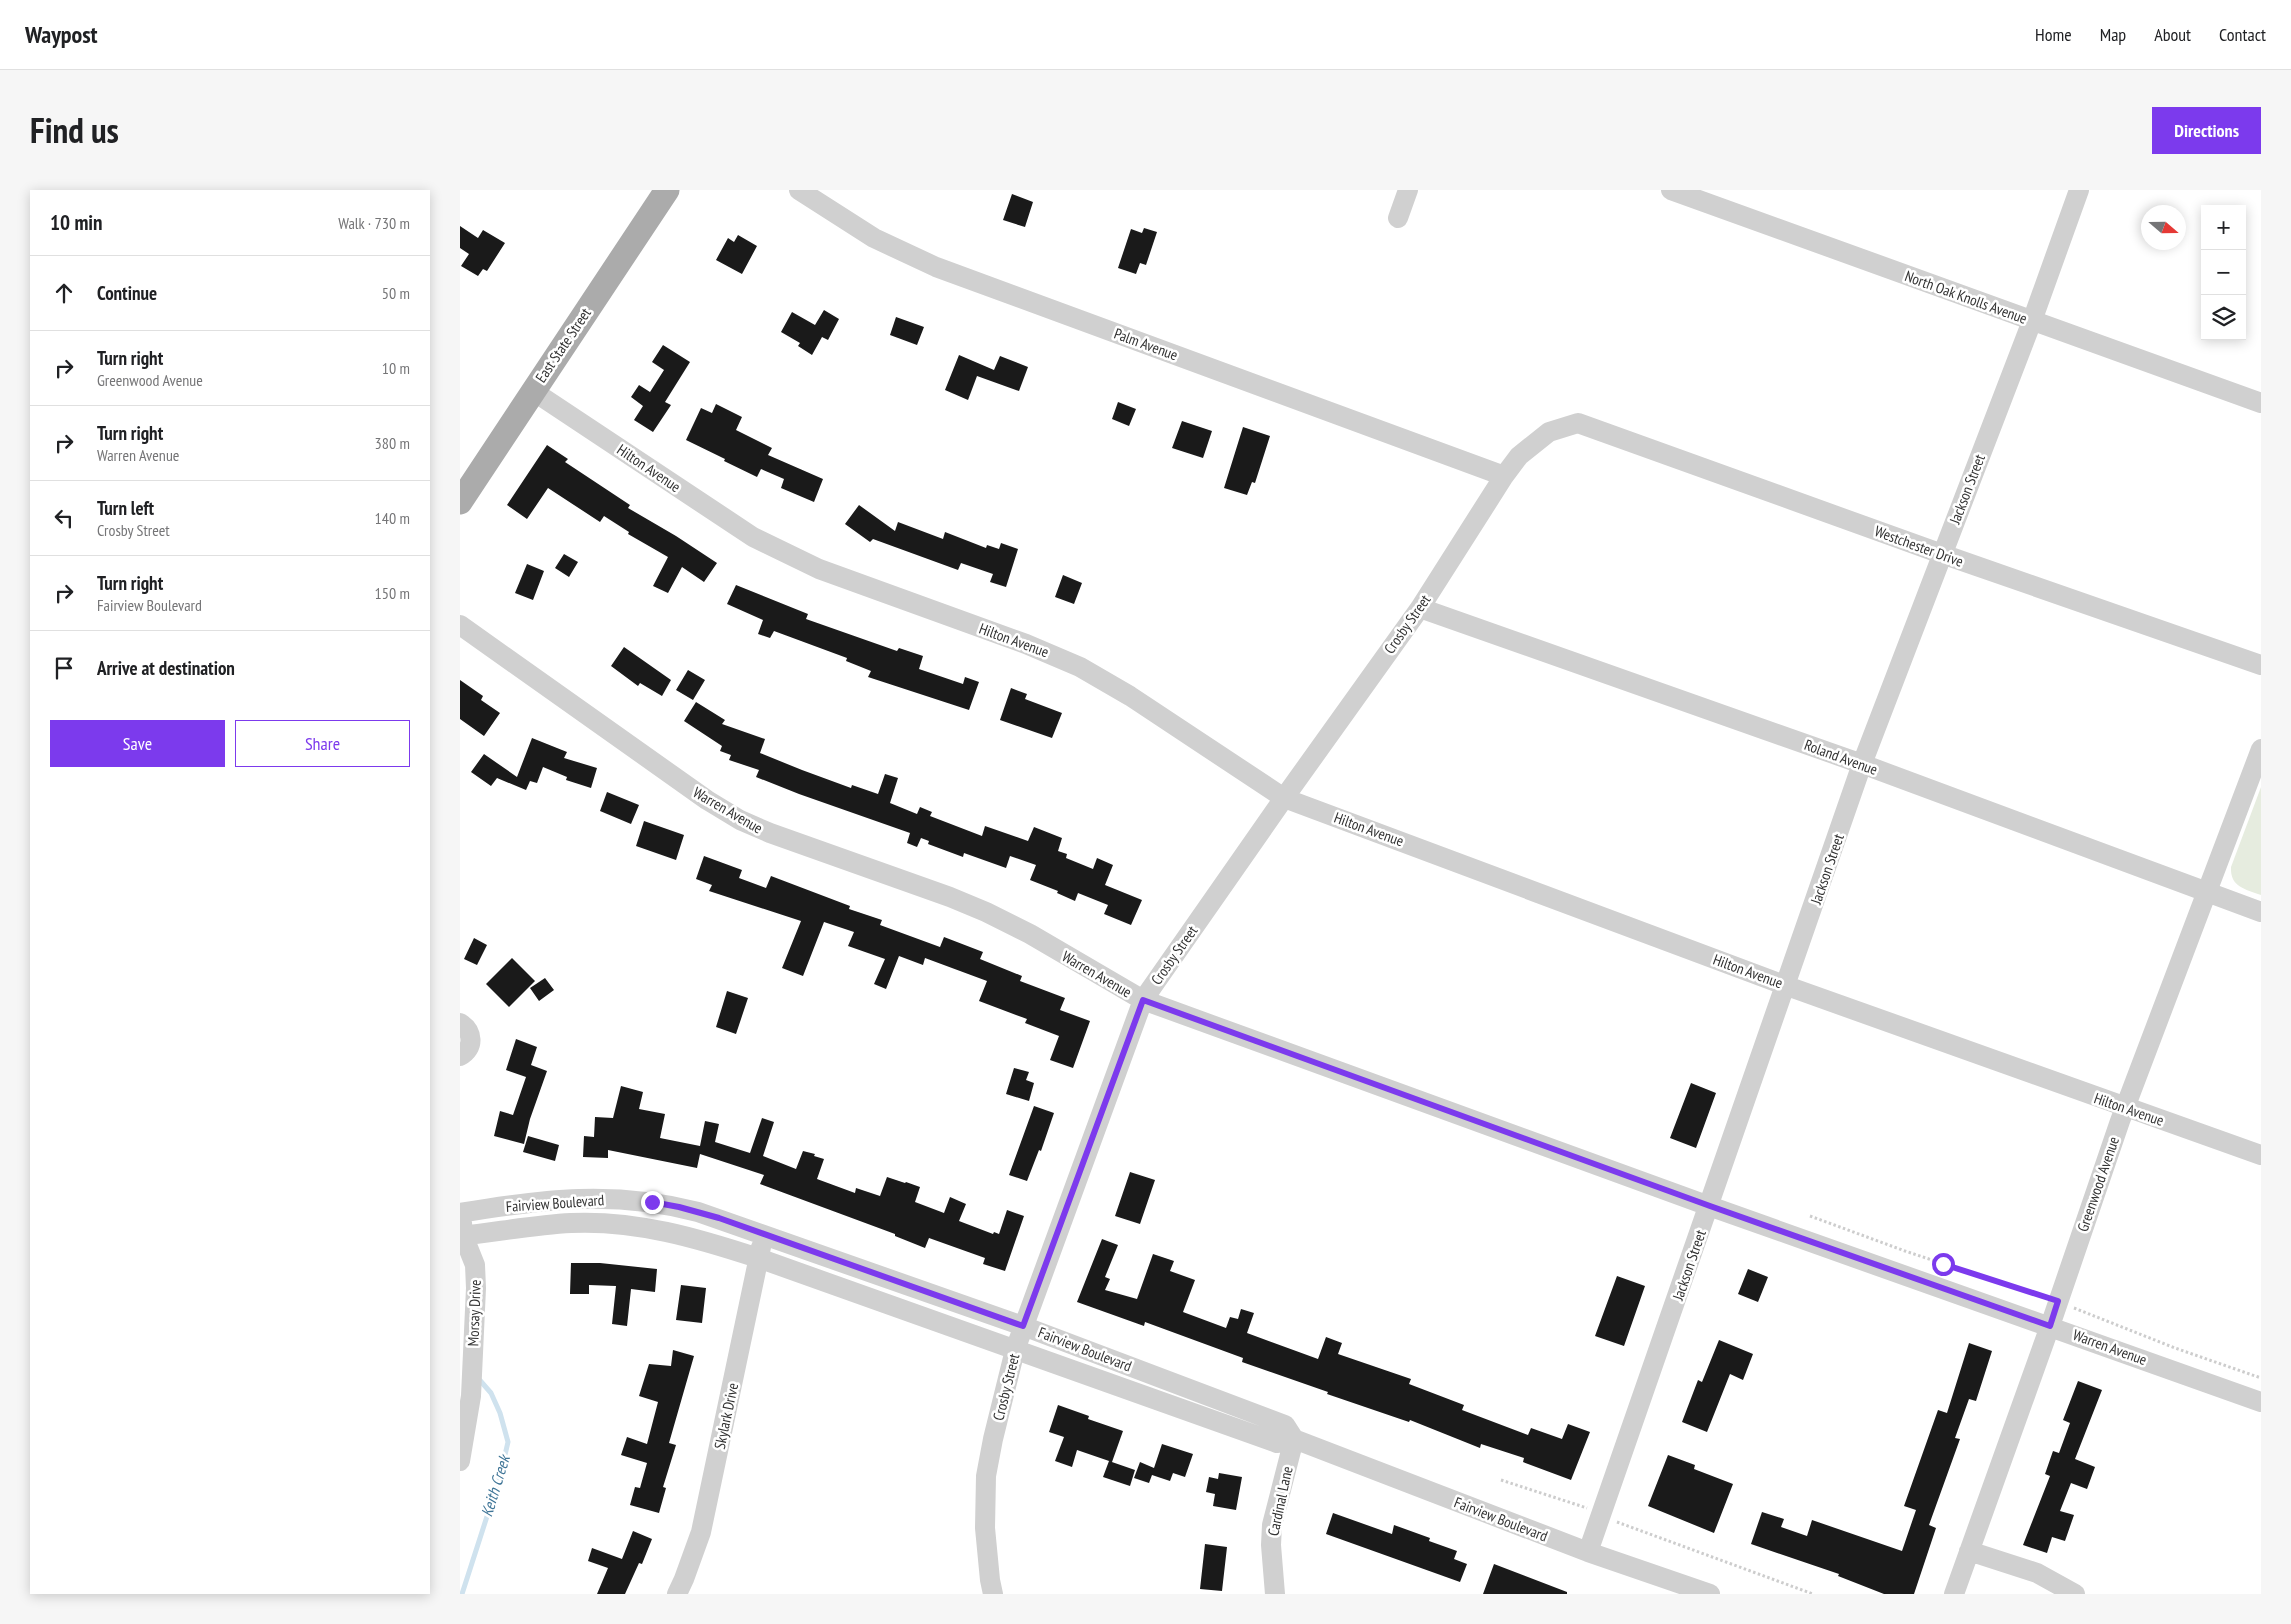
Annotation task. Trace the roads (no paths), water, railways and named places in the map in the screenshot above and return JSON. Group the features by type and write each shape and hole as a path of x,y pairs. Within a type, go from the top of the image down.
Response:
{"main road":[{"name":"East State Street","path":"460,502 667,190"}],"street":[{"name":"Palm Avenue","path":"799,190 874,238 936,268 1504,476"},
{"path":"1398,218 1408,190"},
{"name":"North Oak Knolls Avenue","path":"1671,190 2261,402"},
{"name":"Jackson Street","path":"1588,1552 1787,986 1862,764 2032,321 2080,190"},
{"name":"Hilton Avenue","path":"533,391 753,537 818,569 1026,644 1080,667 1130,696 1284,798 1787,986 2124,1108 2261,1155"},
{"name":"Crosby Street","path":"993,1594 985,1528 986,1476 1015,1350 1143,1000 1420,608 1504,476 1519,456 1549,432 1578,423"},
{"name":"Westchester Drive","path":"1578,423 1942,554 2261,665"},
{"name":"Roland Avenue","path":"1420,608 1862,764 2261,912"},
{"name":"Warren Avenue","path":"460,625 707,800 740,820 770,833 950,897 986,912 1030,934 1143,1000 1710,1206 2261,1402"},
{"name":"Greenwood Avenue","path":"1954,1594 2050,1326 2124,1108 2261,749"},
{"path":"460,1023 469,1032 471,1038 468,1049 460,1056"},
{"name":"Fairview Boulevard","path":"460,1210 591,1198 616,1198 679,1207 764,1234 1023,1326 1285,1425 1294,1439"},
{"name":"Morsay Drive","path":"460,1210 461,1238 475,1265 475,1332 471,1396 460,1461"},
{"name":"Fairview Boulevard","path":"461,1238 562,1224 621,1224 672,1232 758,1258 1276,1443 1294,1439 1588,1552 1710,1594"},
{"name":"Skylark Drive","path":"677,1594 701,1532 764,1234"},
{"name":"Cardinal Lane","path":"1276,1594 1271,1545 1272,1525 1294,1439"},
{"path":"1969,1550 2038,1573 2075,1594"}],"waterway":[{"name":"Keith Creek","path":"462,1594 500,1476 508,1442 500,1413 491,1393 477,1377"}]}
